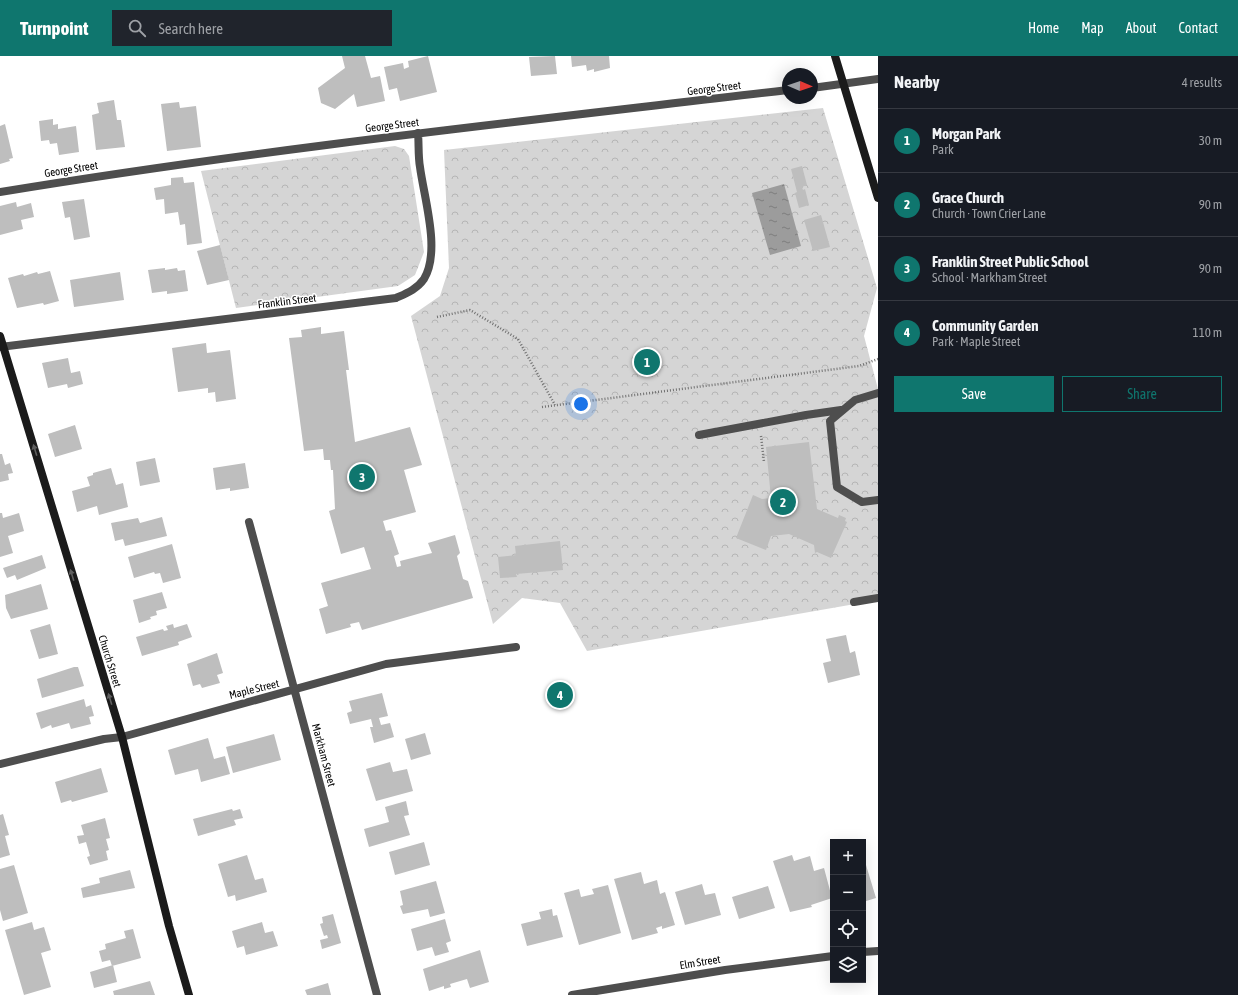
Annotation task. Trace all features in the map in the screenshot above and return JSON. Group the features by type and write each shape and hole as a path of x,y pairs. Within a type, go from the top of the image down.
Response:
{"street":[{"path":"835,56 878,198"},
{"path":"818,87 878,79"},
{"name":"George Street","path":"0,192 126,171 418,133 782,91"},
{"name":"Franklin Street","path":"2,347 396,298 415,289 424,279 430,263 431,237 420,165 418,133"},
{"name":"Church Street","path":"0,336 2,347 122,736 169,926 189,995"},
{"path":"878,393 854,400 830,421 838,487 862,502 878,500"},
{"path":"699,435 842,410"},
{"name":"Markham Street","path":"249,522 377,995"},
{"path":"854,602 878,598"},
{"name":"Maple Street","path":"0,764 122,736 386,664 516,647"},
{"path":"866,952 878,950"},
{"name":"Elm Street","path":"572,995 725,970 830,956"}],"path":[{"path":"437,317 470,310 518,339 555,405"},
{"path":"542,407 859,366 878,359"},
{"path":"759,424 764,462"}],"green space":[{"path":"823,108 877,288 864,336 878,389 878,600 587,651 560,603 522,598 493,624 411,316 440,296 449,268 444,150"},
{"path":"395,146 404,149 409,156 424,252 415,275 398,286 236,308 201,171"}],"water":[{"path":"784,184 801,246 770,255 752,193"}],"building":[{"path":"342,56 365,56 371,78 380,76 385,101 357,107 354,94 335,109 321,103 318,88 345,68"},
{"path":"428,56 437,92 400,101 397,88 389,90 384,67 403,63 404,69 409,67 408,61"},
{"path":"555,56 557,74 531,76 529,57"},
{"path":"571,56 609,56 610,68 594,72 594,69 587,71 586,65 572,67"},
{"path":"114,100 117,120 121,120 125,147 96,150 92,115 99,113 97,103"},
{"path":"179,102 180,108 196,106 201,147 167,151 161,104"},
{"path":"53,119 53,125 58,124 58,129 76,126 79,152 59,155 57,143 50,144 49,140 41,141 39,121"},
{"path":"5,124 13,158 9,159 10,161 0,164 0,126"},
{"path":"802,166 807,185 802,187 803,190 805,189 809,205 799,208 795,193 797,192 791,169"},
{"path":"183,177 184,183 194,182 202,243 187,245 185,224 180,225 178,212 165,214 164,199 156,200 154,188 171,185 171,178"},
{"path":"84,199 90,237 74,240 70,217 65,218 62,202"},
{"path":"16,202 17,207 31,203 34,217 21,220 23,229 0,235 0,206"},
{"path":"821,215 830,247 813,251 804,220"},
{"path":"220,245 229,280 207,285 197,251"},
{"path":"165,268 165,270 177,268 178,271 185,270 188,291 167,294 167,291 152,293 148,270"},
{"path":"50,271 59,301 44,305 43,303 17,308 8,278 23,274 24,276 37,272 38,274"},
{"path":"120,272 124,300 74,307 70,280"},
{"path":"321,327 321,334 344,331 349,370 346,370 355,442 410,427 422,465 404,470 416,512 383,521 386,531 391,530 399,554 394,556 397,567 401,566 400,561 432,553 428,543 455,535 460,553 457,556 463,579 468,581 473,598 362,630 359,622 350,624 351,627 326,634 319,609 328,606 321,583 371,569 364,547 341,554 329,511 335,509 333,470 331,470 330,460 324,460 323,449 304,451 289,338 302,337 301,330"},
{"path":"206,343 207,353 230,350 236,399 216,402 215,392 208,393 208,388 178,392 172,348"},
{"path":"68,358 71,373 80,371 83,384 68,388 67,384 48,388 42,363"},
{"path":"75,425 82,449 55,457 48,434"},
{"path":"809,442 817,509 838,518 839,515 846,518 845,521 847,522 831,558 817,552 815,553 814,545 789,534 771,536 766,550 736,538 753,495 762,499 771,498 766,447"},
{"path":"0,454 2,454 5,465 10,463 13,473 8,474 9,480 0,482"},
{"path":"155,458 160,482 140,486 136,462"},
{"path":"245,463 249,488 230,491 230,488 216,490 213,468"},
{"path":"111,468 116,485 123,483 128,507 99,515 97,506 77,512 72,491 90,486 87,477 93,475 93,473"},
{"path":"0,513 2,513 3,518 19,513 24,531 8,536 13,553 0,557"},
{"path":"162,517 167,536 125,546 123,539 115,541 111,523 138,518 140,523"},
{"path":"560,541 563,570 516,574 517,577 500,578 498,557 516,555 515,546"},
{"path":"172,544 181,578 163,583 160,573 155,574 154,572 134,578 128,557"},
{"path":"42,555 46,568 17,580 15,575 7,578 3,568"},
{"path":"41,584 48,609 11,619 6,608 5,595"},
{"path":"162,592 167,608 156,611 157,615 150,617 151,619 139,623 133,600"},
{"path":"50,624 58,654 39,659 30,630"},
{"path":"173,624 174,628 187,624 192,637 178,642 179,645 142,656 136,637 163,629 164,631 168,630 166,626"},
{"path":"846,635 850,653 855,651 860,675 828,683 823,663 831,661 826,639"},
{"path":"217,653 223,673 217,675 220,683 202,688 200,684 193,686 187,664"},
{"path":"78,667 84,686 42,698 37,679"},
{"path":"382,693 388,716 379,718 381,725 390,723 394,737 374,743 370,727 373,727 371,719 350,724 347,713 352,711 349,701"},
{"path":"84,699 86,707 91,705 94,716 89,717 91,724 71,729 69,723 52,728 51,725 41,729 36,713"},
{"path":"425,733 431,754 411,760 405,739"},
{"path":"274,734 281,760 233,773 226,747"},
{"path":"208,738 214,759 225,756 230,774 201,782 198,769 175,775 168,750"},
{"path":"390,762 393,772 407,769 413,791 376,801 366,769"},
{"path":"101,768 108,792 72,802 71,800 61,803 55,782"},
{"path":"406,801 409,815 404,816 410,835 369,847 364,829 389,822 385,807"},
{"path":"232,809 233,811 240,809 243,818 234,820 236,825 198,836 193,819"},
{"path":"3,814 9,835 5,836 10,855 0,858 0,815"},
{"path":"105,818 110,838 106,839 109,850 106,851 108,860 90,865 87,857 90,856 86,842 79,844 77,836 84,835 81,825"},
{"path":"424,842 430,865 395,875 389,852"},
{"path":"247,855 255,880 263,878 267,892 236,901 235,895 228,897 218,864"},
{"path":"792,855 794,861 810,856 814,871 824,868 830,890 830,899 811,905 812,907 790,912 773,861"},
{"path":"14,865 28,913 3,921 0,910 0,869"},
{"path":"866,865 876,898 866,901"},
{"path":"130,870 135,888 83,898 81,888 100,883 99,878"},
{"path":"641,872 644,884 657,880 660,894 665,892 675,925 662,929 662,926 656,928 658,933 632,940 614,879"},
{"path":"436,881 445,913 430,917 428,909 403,914 400,906 403,905 400,891"},
{"path":"702,884 705,895 715,893 721,915 685,925 675,892"},
{"path":"608,885 621,933 579,945 564,893 579,889 581,897 594,894 592,889"},
{"path":"768,886 775,908 739,919 732,897"},
{"path":"552,909 553,916 557,915 563,937 527,946 521,924 541,919 539,912"},
{"path":"333,914 341,943 322,949 320,940 328,938 327,935 324,936 320,924 323,923 322,917"},
{"path":"445,919 451,941 446,943 449,952 435,956 432,947 417,951 411,929"},
{"path":"32,922 34,930 44,927 51,950 41,953 51,987 24,995 5,930"},
{"path":"262,922 265,933 273,931 278,946 246,955 244,946 237,948 232,931"},
{"path":"133,929 141,958 112,966 110,960 102,962 99,951 106,949 105,944 126,938 124,931"},
{"path":"480,950 489,982 470,988 467,979 450,984 451,987 444,989 444,986 429,991 423,969"},
{"path":"113,965 117,982 94,988 90,972"},
{"path":"150,981 155,995 114,995 113,991"},
{"path":"328,983 331,995 307,995 305,990"}],"place":[{"name":"Morgan Park","path":"647,362"},
{"name":"Franklin Street Public School","path":"362,477"},
{"name":"Grace Church","path":"783,502"},
{"name":"Community Garden","path":"560,695"}]}
